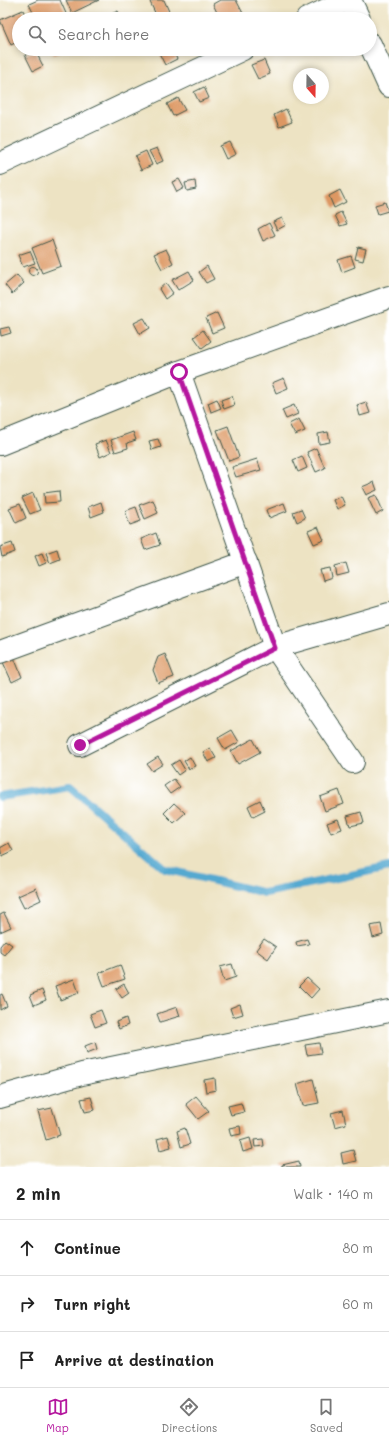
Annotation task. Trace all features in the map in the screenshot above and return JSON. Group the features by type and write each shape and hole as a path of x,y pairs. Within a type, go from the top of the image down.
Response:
{"street":[{"path":"322,12 347,0"},
{"path":"350,0 356,12"},
{"path":"0,164 229,56"},
{"path":"375,56 389,86"},
{"path":"0,444 179,372 389,297"},
{"path":"179,372 275,648 353,762"},
{"path":"0,652 246,562"},
{"path":"80,745 275,648 389,614"},
{"path":"0,1097 82,1074 389,1011"}],"building":[{"path":"38,0 60,0 65,12 33,12 29,4"},
{"path":"66,0 99,0 74,12 72,12"},
{"path":"154,0 164,0 169,12 155,12 150,2"},
{"path":"220,0 236,0 242,12 217,12 213,4"},
{"path":"12,15 11,45 0,20"},
{"path":"26,56 38,56 43,66 33,71"},
{"path":"160,56 176,56 177,59 165,65"},
{"path":"264,60 270,74 258,79 251,65"},
{"path":"204,87 209,98 199,102 194,92"},
{"path":"178,98 185,110 173,116 167,104"},
{"path":"286,109 292,122 279,127 274,115"},
{"path":"230,142 236,154 226,159 220,146"},
{"path":"157,148 163,161 156,164 149,151"},
{"path":"146,151 152,165 141,170 135,156"},
{"path":"179,179 184,188 177,192 172,182"},
{"path":"195,181 196,189 187,191 185,183"},
{"path":"340,190 346,202 334,208 329,196"},
{"path":"385,202 388,211 378,214 375,205"},
{"path":"341,212 347,224 340,226 335,215"},
{"path":"282,218 286,225 277,230 273,222"},
{"path":"269,223 275,235 263,241 258,229"},
{"path":"52,240 61,266 42,273 32,248"},
{"path":"358,247 366,249 363,261 355,259"},
{"path":"166,249 173,263 162,269 154,254"},
{"path":"30,251 35,263 23,267 18,255"},
{"path":"351,256 355,267 342,272 338,260"},
{"path":"207,266 214,279 206,283 199,272"},
{"path":"31,267 35,267 37,271 35,275 31,275 29,273 29,269"},
{"path":"189,271 194,280 178,290 172,280"},
{"path":"17,275 24,283 12,294 5,285"},
{"path":"166,283 173,293 165,299 159,289"},
{"path":"217,313 224,328 212,333 206,318"},
{"path":"144,318 150,328 140,334 134,323"},
{"path":"9,327 11,333 1,336 0,329"},
{"path":"203,330 211,341 202,348 194,337"},
{"path":"284,378 288,388 276,393 272,383"},
{"path":"232,396 235,405 224,409 221,400"},
{"path":"217,399 221,408 211,412 208,403"},
{"path":"366,402 370,413 360,416 357,405"},
{"path":"294,405 298,414 286,419 282,410"},
{"path":"299,419 305,431 295,435 289,424"},
{"path":"228,426 239,457 229,461 217,430"},
{"path":"133,432 136,440 127,443 128,448 115,452 111,440"},
{"path":"328,432 330,442 319,444 318,434"},
{"path":"158,439 161,447 152,450 149,441"},
{"path":"106,440 111,452 100,457 95,444"},
{"path":"316,448 325,468 316,472 307,452"},
{"path":"302,456 307,468 298,472 293,460"},
{"path":"257,459 261,470 236,477 232,467"},
{"path":"374,482 377,490 366,495 362,487"},
{"path":"59,491 60,502 45,503 44,493"},
{"path":"33,493 40,510 30,514 22,498"},
{"path":"376,495 383,511 376,515 368,498"},
{"path":"341,496 345,505 337,509 333,500"},
{"path":"153,500 158,513 145,519 139,505"},
{"path":"101,502 104,512 91,517 88,507"},
{"path":"284,503 287,511 269,518 266,510"},
{"path":"20,504 26,518 16,523 9,508"},
{"path":"136,507 141,521 130,525 125,511"},
{"path":"301,509 305,518 297,522 293,512"},
{"path":"318,527 324,540 314,544 308,531"},
{"path":"156,533 160,545 145,550 141,539"},
{"path":"12,543 15,552 2,557 0,547"},
{"path":"57,549 60,559 50,563 46,553"},
{"path":"42,553 46,563 39,566 35,556"},
{"path":"346,563 349,573 337,576 335,566"},
{"path":"330,568 332,578 323,581 320,570"},
{"path":"165,654 174,677 158,683 153,670 158,657"},
{"path":"13,655 22,677 12,682 2,660"},
{"path":"232,730 239,742 225,750 218,738"},
{"path":"253,739 260,752 238,764 231,751"},
{"path":"210,748 216,758 208,762 203,752"},
{"path":"158,757 163,764 152,771 147,764"},
{"path":"190,757 195,766 189,769 184,761"},
{"path":"179,760 185,770 178,775 171,765"},
{"path":"174,779 180,787 170,794 164,786"},
{"path":"339,790 344,804 325,811 320,797"},
{"path":"260,800 265,811 253,817 248,806"},
{"path":"174,803 185,813 174,823 164,813"},
{"path":"361,812 364,823 350,826 347,816"},
{"path":"338,819 342,829 331,833 327,823"},
{"path":"9,843 13,851 2,856 0,848"},
{"path":"36,888 41,900 24,908 18,896"},
{"path":"4,913 11,927 0,932 0,915"},
{"path":"381,924 383,935 373,938 370,926"},
{"path":"264,939 276,947 268,959 256,950"},
{"path":"307,939 309,944 297,946 296,942"},
{"path":"5,940 12,945 4,955 0,952 0,946"},
{"path":"232,964 236,977 224,981 220,967"},
{"path":"120,965 125,979 104,986 99,973"},
{"path":"307,978 319,989 311,998 299,986"},
{"path":"74,979 79,993 60,1000 55,986"},
{"path":"124,984 129,993 122,998 116,989"},
{"path":"42,990 46,1000 34,1005 30,995"},
{"path":"2,994 7,1006 0,1010 0,995"},
{"path":"240,1004 243,1014 233,1017 230,1008"},
{"path":"177,1007 180,1016 160,1022 157,1014"},
{"path":"101,1010 106,1023 95,1027 90,1014"},
{"path":"126,1018 128,1025 119,1029 116,1022"},
{"path":"95,1042 97,1049 87,1053 85,1046"},
{"path":"319,1043 321,1053 307,1055 305,1045"},
{"path":"215,1078 216,1090 206,1092 204,1080"},
{"path":"313,1079 319,1103 303,1106 297,1084"},
{"path":"196,1096 209,1111 198,1119 186,1104"},
{"path":"91,1097 95,1110 85,1112 81,1099"},
{"path":"241,1103 244,1112 231,1115 228,1106"},
{"path":"52,1108 60,1135 46,1140 38,1111"},
{"path":"343,1110 346,1124 335,1127 331,1113"},
{"path":"240,1126 241,1134 231,1136 229,1128"},
{"path":"185,1128 190,1144 181,1147 177,1131"},
{"path":"168,1136 171,1147 160,1150 157,1139"},
{"path":"250,1138 253,1149 243,1152 240,1141"},
{"path":"263,1139 264,1146 255,1147 254,1140"},
{"path":"353,1150 356,1161 343,1164 341,1153"},
{"path":"299,1161 300,1167 282,1167 282,1165"}],"waterway":[{"path":"0,797 70,786 165,869 265,893 389,867"}],"route":[{"path":"80,745 275,648 179,372"}]}
